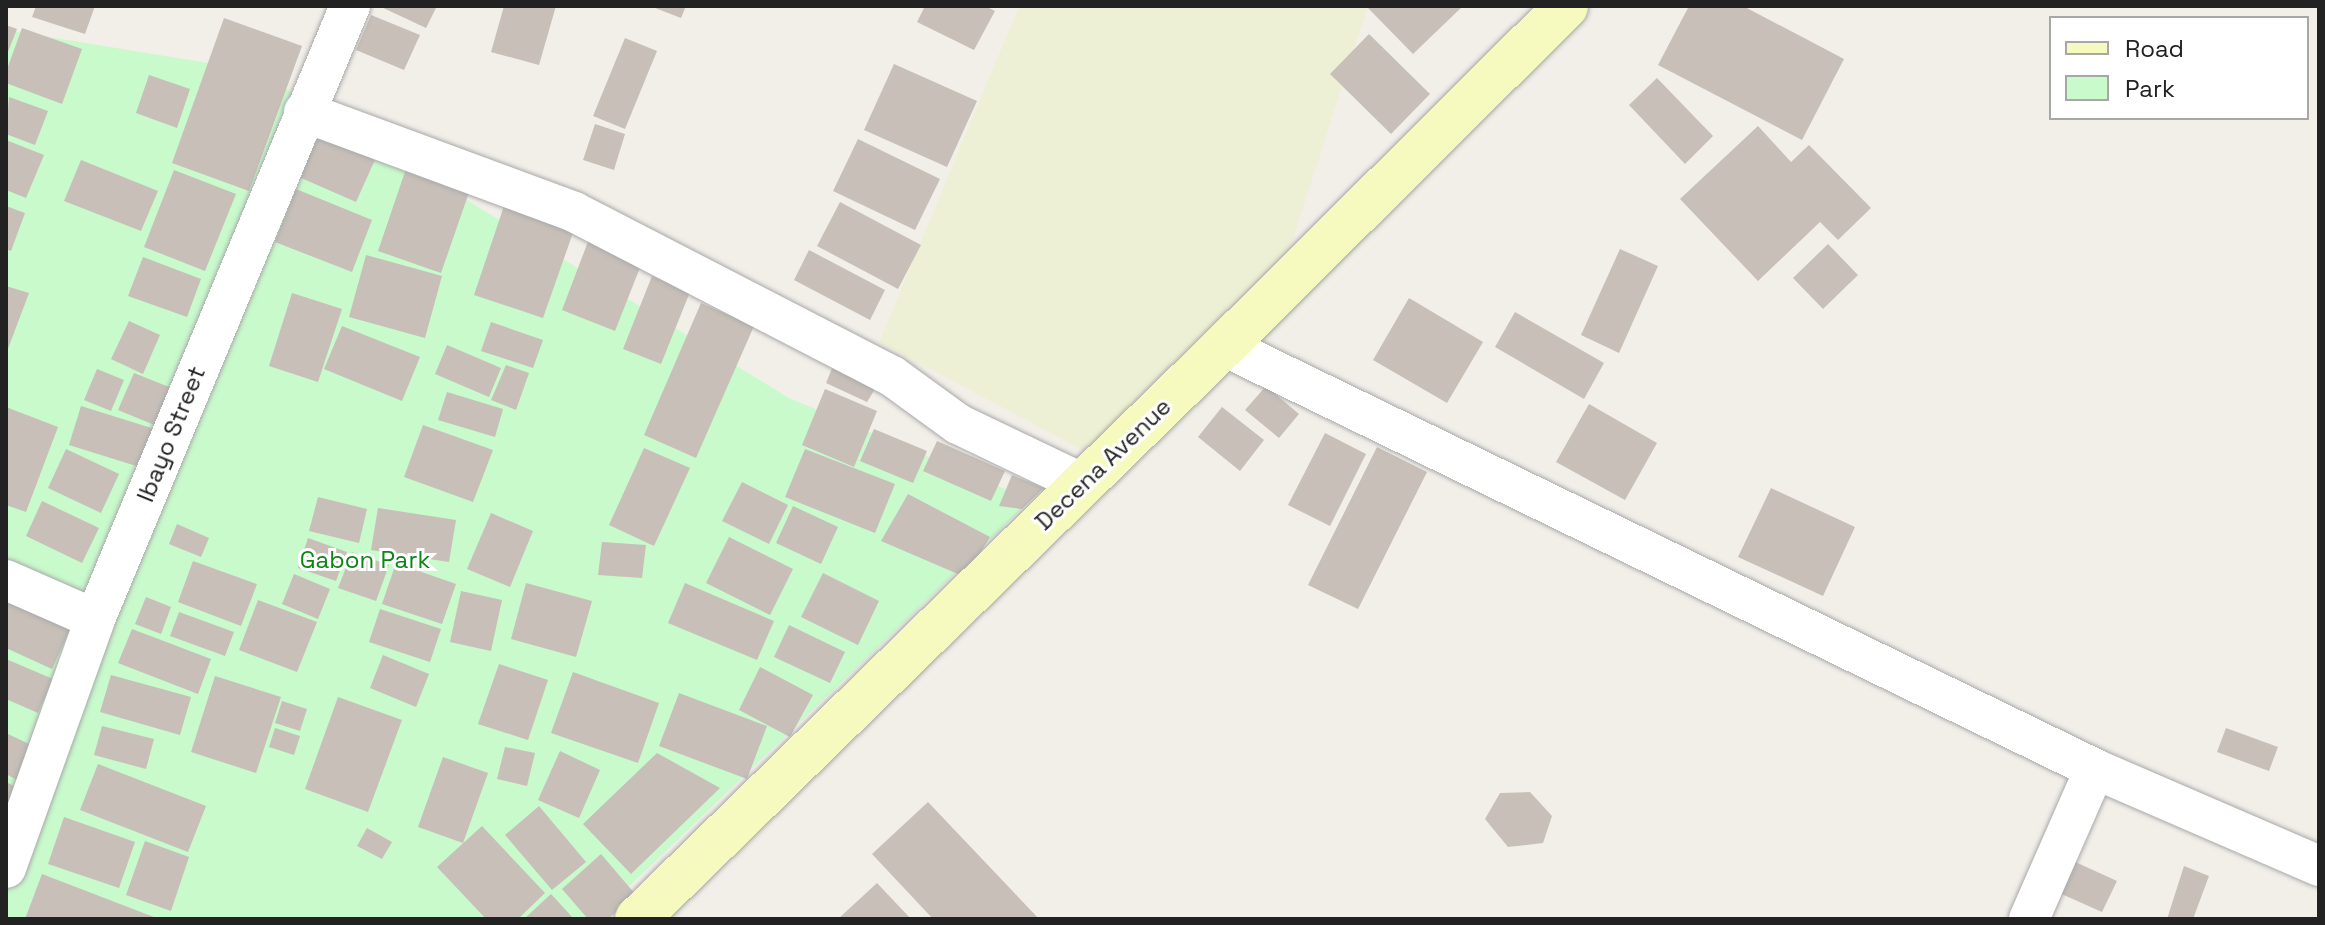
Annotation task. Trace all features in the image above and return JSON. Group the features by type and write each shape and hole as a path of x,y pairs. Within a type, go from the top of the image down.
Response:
{"main road":[{"name":"Decena Avenue","path":"637,919 1224,346 1566,6"}],"street":[{"name":"Ibayo Street","path":"6,868 95,619 350,6"},
{"path":"304,112 574,212 892,376 958,424 1083,484"},
{"path":"1224,346 2095,769 2319,866"},
{"path":"6,580 95,619"},
{"path":"2029,919 2095,769"}],"green space":[{"path":"1019,6 1368,6 1288,255 1088,453 879,342"},
{"name":"Gabon Park","path":"6,30 257,71 789,398 1031,500 595,919 6,919"}],"building":[{"path":"36,6 95,6 85,34 32,17"},
{"path":"379,6 437,6 426,28"},
{"path":"504,6 556,6 539,65 491,52"},
{"path":"650,6 686,6 681,18"},
{"path":"925,6 985,6 995,11 974,50 917,22"},
{"path":"1463,6 1413,54 1368,8"},
{"path":"1689,6 1743,6 1844,59 1802,140 1658,65"},
{"path":"371,15 420,35 404,70 356,50"},
{"path":"224,18 302,46 249,191 172,163"},
{"path":"6,25 17,29 6,57"},
{"path":"22,28 82,49 62,104 6,83 6,72"},
{"path":"1369,34 1430,94 1391,134 1330,74"},
{"path":"625,38 657,51 625,129 593,116"},
{"path":"894,64 977,101 947,167 864,130"},
{"path":"149,75 190,89 177,128 136,113"},
{"path":"1657,78 1713,136 1685,164 1629,105"},
{"path":"9,97 48,111 35,145 6,134"},
{"path":"595,124 625,134 614,170 583,160"},
{"path":"1758,126 1791,162 1809,145 1871,208 1838,240 1820,222 1758,281 1680,199"},
{"path":"321,128 378,153 356,202 299,177"},
{"path":"858,139 940,179 915,230 833,191"},
{"path":"6,140 44,155 26,198 6,190"},
{"path":"81,160 158,191 141,231 64,201"},
{"path":"409,160 473,181 441,273 378,251"},
{"path":"174,170 236,194 205,271 144,247"},
{"path":"296,189 372,220 352,272 275,242"},
{"path":"840,202 921,245 898,289 817,246"},
{"path":"505,203 575,227 543,318 474,295"},
{"path":"6,206 25,213 11,251 6,249"},
{"path":"589,239 643,260 615,331 562,310"},
{"path":"1828,244 1858,275 1823,309 1793,278"},
{"path":"1620,249 1658,266 1619,353 1581,335"},
{"path":"809,250 885,290 870,320 794,280"},
{"path":"366,255 442,276 425,338 349,317"},
{"path":"143,257 201,279 187,317 128,296"},
{"path":"652,276 690,292 661,364 623,349"},
{"path":"6,286 29,293 6,354"},
{"path":"292,293 342,309 318,382 269,366"},
{"path":"1409,298 1483,342 1447,403 1373,360"},
{"path":"701,303 754,326 696,458 644,435"},
{"path":"1515,312 1604,363 1584,399 1495,347"},
{"path":"129,321 160,335 143,374 111,359"},
{"path":"491,322 543,340 533,368 481,351"},
{"path":"342,326 420,357 402,401 324,369"},
{"path":"447,345 501,368 489,397 435,374"},
{"path":"836,359 880,381 867,402 826,383"},
{"path":"506,365 529,373 516,410 491,400"},
{"path":"97,369 124,380 111,411 84,400"},
{"path":"134,373 184,393 169,431 118,410"},
{"path":"1266,386 1299,414 1279,438 1245,410"},
{"path":"825,389 877,411 854,467 802,445"},
{"path":"447,392 503,409 495,437 438,420"},
{"path":"1589,404 1657,443 1625,500 1556,462"},
{"path":"81,406 161,431 149,470 69,445"},
{"path":"6,407 58,427 26,512 6,505"},
{"path":"1222,407 1264,440 1240,471 1198,437"},
{"path":"423,425 493,450 473,502 404,477"},
{"path":"874,429 927,451 913,483 860,461"},
{"path":"1325,433 1366,454 1330,526 1288,505"},
{"path":"937,441 1005,471 991,501 923,471"},
{"path":"1377,447 1427,472 1358,609 1308,585"},
{"path":"644,448 690,468 654,546 609,525"},
{"path":"66,449 119,474 101,513 48,488"},
{"path":"805,449 895,484 875,533 785,497"},
{"path":"1012,475 1044,488 1022,509 999,506"},
{"path":"742,482 788,505 769,544 722,521"},
{"path":"1771,488 1855,527 1823,596 1738,557"},
{"path":"908,494 990,537 965,577 881,541"},
{"path":"318,497 367,509 359,543 309,531"},
{"path":"42,501 99,528 82,563 26,536"},
{"path":"793,506 838,527 821,564 776,543"},
{"path":"378,508 456,520 449,562 371,550"},
{"path":"491,513 533,531 510,587 467,569"},
{"path":"177,524 209,538 201,557 169,544"},
{"path":"729,537 793,569 770,615 706,583"},
{"path":"308,538 347,552 336,581 298,568"},
{"path":"602,542 646,545 642,578 598,575"},
{"path":"352,552 389,565 376,601 338,588"},
{"path":"193,561 257,584 241,626 178,602"},
{"path":"396,563 456,584 442,624 382,604"},
{"path":"823,573 879,601 858,645 801,617"},
{"path":"294,574 330,589 318,619 282,604"},
{"path":"526,583 592,601 576,657 511,639"},
{"path":"685,583 774,621 757,660 668,623"},
{"path":"461,591 502,600 491,651 450,642"},
{"path":"6,592 73,623 52,669 6,648"},
{"path":"146,597 171,607 161,634 135,624"},
{"path":"258,600 317,622 297,672 239,650"},
{"path":"380,609 441,629 430,662 369,642"},
{"path":"179,612 234,632 225,656 170,636"},
{"path":"789,625 845,652 830,683 774,657"},
{"path":"132,629 211,659 198,694 118,663"},
{"path":"383,655 429,674 416,707 370,688"},
{"path":"6,659 53,679 38,713 6,699"},
{"path":"499,664 548,680 528,740 478,724"},
{"path":"760,667 813,695 790,737 739,710"},
{"path":"573,672 659,703 638,763 551,733"},
{"path":"111,675 191,697 180,735 100,712"},
{"path":"215,676 281,697 256,773 191,752"},
{"path":"679,693 767,726 747,779 659,746"},
{"path":"338,697 402,720 368,812 305,789"},
{"path":"282,701 307,709 300,731 275,723"},
{"path":"102,726 154,739 146,769 94,755"},
{"path":"275,728 300,736 294,755 269,747"},
{"path":"2226,728 2278,747 2269,771 2217,752"},
{"path":"6,733 33,746 17,780 6,774"},
{"path":"505,747 535,753 527,786 497,779"},
{"path":"560,751 600,770 579,818 538,800"},
{"path":"657,753 720,788 631,874 583,824"},
{"path":"443,757 488,773 463,843 418,827"},
{"path":"98,764 206,806 188,852 80,810"},
{"path":"6,782 28,793 6,839"},
{"path":"1530,792 1552,816 1543,843 1508,847 1485,819 1500,793"},
{"path":"928,802 1039,919 933,919 872,854"},
{"path":"539,806 586,862 552,890 505,835"},
{"path":"64,817 135,842 119,888 48,864"},
{"path":"482,826 545,893 518,919 486,919 437,867"},
{"path":"367,828 392,842 382,859 357,846"},
{"path":"145,841 189,857 171,911 126,895"},
{"path":"601,854 636,895 608,919 588,919 562,889"},
{"path":"2071,860 2117,881 2102,912 2057,892"},
{"path":"2184,866 2209,876 2193,919 2167,919"},
{"path":"42,874 159,919 25,919"},
{"path":"877,883 911,919 838,919"},
{"path":"551,894 574,919 524,919"}]}
